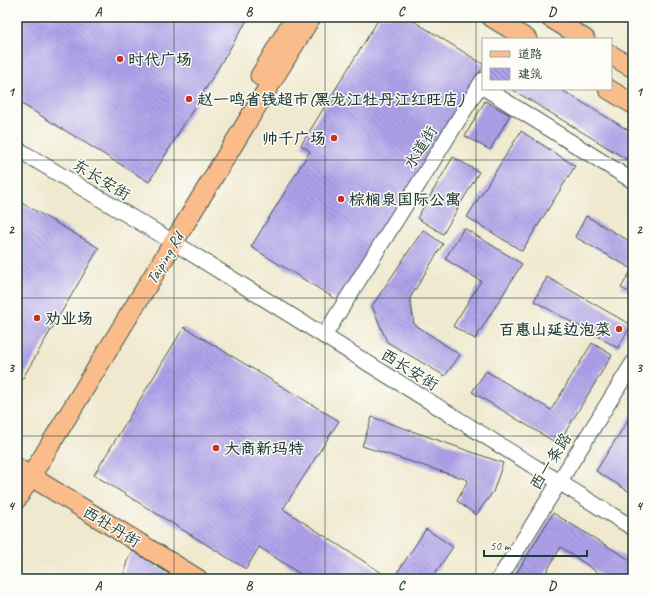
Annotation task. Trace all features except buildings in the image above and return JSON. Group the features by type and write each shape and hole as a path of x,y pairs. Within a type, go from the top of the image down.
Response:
{"main road":[{"name":"Taiping Rd","path":"168,239 295,17"},
{"name":"Taiping Rd","path":"17,499 22,473 168,239 311,17"},
{"path":"491,17 516,36"},
{"path":"550,17 583,38"},
{"path":"612,56 633,68"},
{"path":"610,90 633,104"},
{"name":"西牡丹街","path":"22,473 198,579"}],"street":[{"name":"水道街","path":"324,336 482,87"},
{"path":"491,90 633,180"},
{"name":"东长安街","path":"17,149 168,239"},
{"name":"西长安街","path":"168,239 633,528"},
{"name":"西一条路","path":"499,579 633,363"}],"place":[{"name":"时代广场","path":"120,59"},
{"name":"赵一鸣省钱超市(黑龙江牡丹江红旺店)","path":"189,99"},
{"name":"帅千广场","path":"334,138"},
{"name":"棕榈泉国际公寓","path":"341,199"},
{"name":"劝业场","path":"37,318"},
{"name":"百惠山延边泡菜","path":"619,329"},
{"name":"大商新玛特","path":"216,448"}]}
